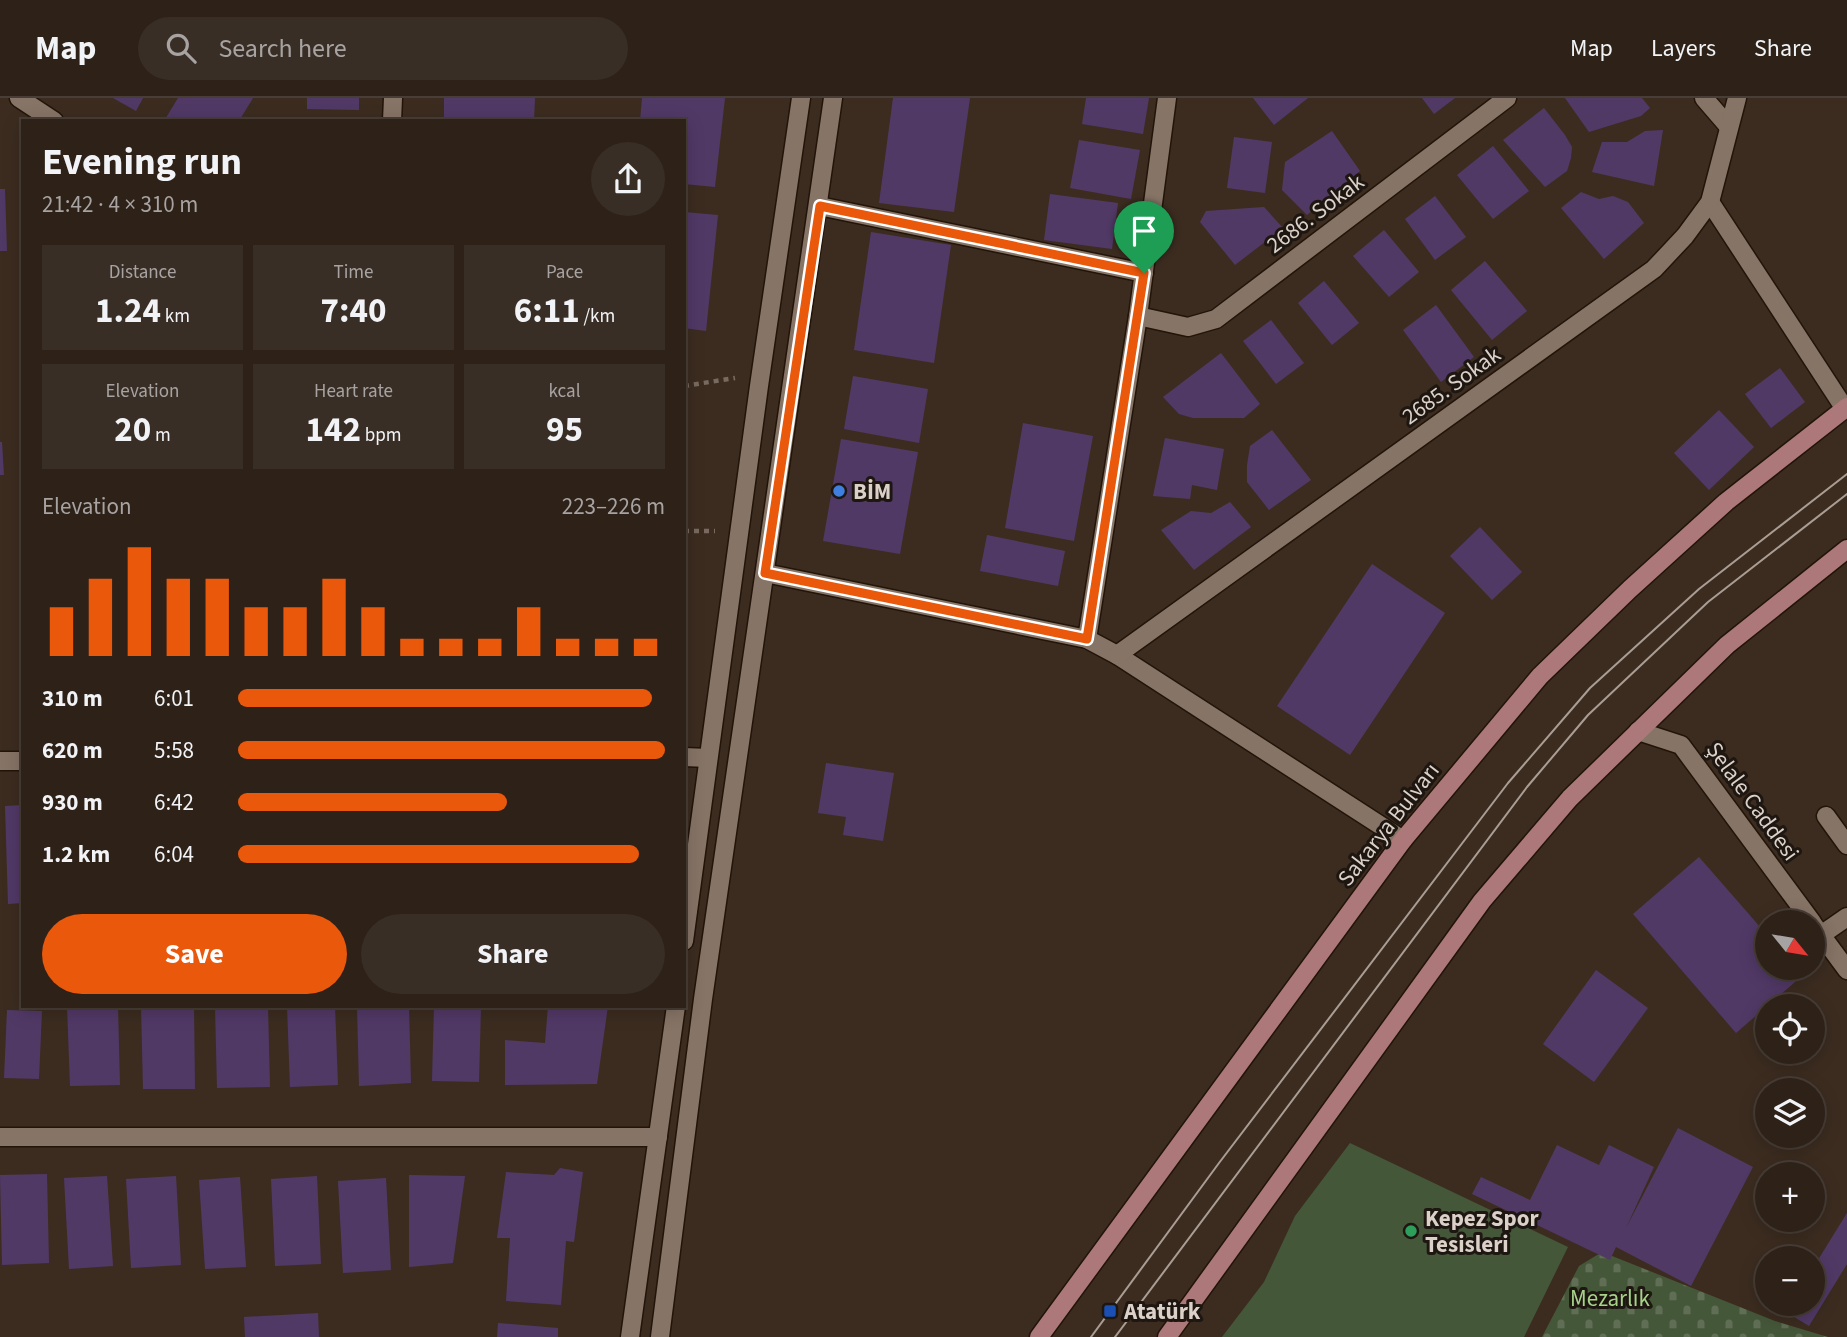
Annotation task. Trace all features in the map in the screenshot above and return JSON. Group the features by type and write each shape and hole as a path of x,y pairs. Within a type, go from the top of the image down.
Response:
{"main road":[{"name":"Sakarya Bulvarı","path":"1039,1337 1403,840 1539,676 1726,502 1846,408"},
{"path":"1167,1337 1482,901 1570,798 1727,645 1847,549"}],"street":[{"path":"19,98 48,114"},
{"path":"392,119 393,98"},
{"path":"686,926 801,98"},
{"path":"660,1337 704,999 820,206 833,98"},
{"path":"1087,639 1138,317 1167,98"},
{"name":"2686. Sokak","path":"1138,317 1188,327 1216,319 1507,98"},
{"path":"1704,98 1729,127"},
{"name":"2685. Sokak","path":"1117,655 1654,269 1685,236 1710,202 1737,98"},
{"path":"1710,202 1846,408"},
{"path":"820,206 1144,273"},
{"path":"765,573 1087,639 1117,655 1403,840"},
{"name":"Şelale Caddesi","path":"1638,731 1681,745 1802,910"},
{"path":"686,757 708,758"},
{"path":"0,761 21,761"},
{"path":"1826,816 1847,845"},
{"path":"1825,924 1847,917"},
{"name":"Şelale Caddesi","path":"1825,940 1847,970"},
{"path":"631,1337 676,1008"},
{"path":"0,1138 658,1137"}],"path":[{"path":"686,386 735,378"},
{"path":"686,531 715,531"}],"green space":[{"name":"Kepez Spor Tesisleri","path":"1350,1143 1568,1247 1524,1337 1222,1337 1264,1282 1295,1216"},
{"name":"Mezarlık","path":"1602,1252 1755,1313 1755,1316 1828,1337 1542,1337 1579,1266"}],"building":[{"path":"113,98 143,98 136,111"},
{"path":"178,98 253,98 240,119 165,119"},
{"path":"307,98 359,98 359,110 307,109"},
{"path":"444,98 535,98 534,119 444,119"},
{"path":"642,98 725,98 715,187 686,184 686,119 640,119"},
{"path":"893,98 970,98 954,212 879,203"},
{"path":"1086,98 1149,98 1143,134 1082,124"},
{"path":"1253,98 1308,98 1274,125"},
{"path":"1422,98 1455,98 1434,114"},
{"path":"1565,98 1642,98 1650,108 1641,116 1589,132"},
{"path":"1544,108 1572,147 1567,171 1545,187 1503,140"},
{"path":"1663,130 1654,186 1592,172 1602,142 1627,142 1645,131"},
{"path":"1332,131 1360,171 1307,215 1282,190 1285,162"},
{"path":"1234,137 1272,142 1265,193 1227,188"},
{"path":"1079,140 1140,150 1131,199 1070,188"},
{"path":"1493,146 1529,191 1493,219 1457,175"},
{"path":"0,189 5,189 7,251 0,251"},
{"path":"1581,192 1599,199 1613,196 1628,202 1644,223 1604,259 1561,208"},
{"path":"1050,194 1118,203 1112,249 1044,240"},
{"path":"1435,196 1466,237 1435,260 1405,219"},
{"path":"1264,207 1283,228 1235,265 1200,222 1206,211"},
{"path":"686,212 718,215 706,331 686,328"},
{"path":"1384,230 1419,272 1389,297 1353,256"},
{"path":"871,232 951,245 934,363 854,350"},
{"path":"1485,261 1527,311 1492,340 1451,290"},
{"path":"1324,281 1359,323 1332,345 1298,303"},
{"path":"1436,305 1474,357 1441,382 1403,330"},
{"path":"1271,320 1304,363 1276,384 1243,341"},
{"path":"1221,353 1260,404 1244,418 1193,418 1179,414 1163,397"},
{"path":"1780,368 1805,402 1771,428 1745,394"},
{"path":"853,376 928,389 919,443 844,429"},
{"path":"1719,410 1754,447 1709,490 1674,453"},
{"path":"1023,423 1093,436 1074,541 1005,528"},
{"path":"1272,430 1311,480 1269,510 1247,482 1247,465 1250,446"},
{"path":"1165,438 1224,449 1217,490 1192,485 1190,499 1153,496"},
{"path":"841,439 918,452 900,554 823,541"},
{"path":"2,442 4,475 0,475"},
{"path":"1230,502 1251,527 1194,570 1161,530 1191,511 1211,513"},
{"path":"1480,527 1522,572 1492,600 1450,556"},
{"path":"987,535 1065,551 1058,586 980,571"},
{"path":"1372,564 1445,613 1350,755 1277,706"},
{"path":"826,763 894,773 883,841 843,835 846,817 818,813"},
{"path":"21,805 21,903 8,904 5,806"},
{"path":"1699,857 1755,921 1755,980 1797,980 1781,994 1755,994 1755,1017 1736,1033 1633,914"},
{"path":"1596,970 1648,1008 1594,1082 1543,1044"},
{"path":"67,1008 118,1008 120,1085 70,1086"},
{"path":"141,1008 194,1008 195,1089 143,1089"},
{"path":"215,1008 268,1008 270,1087 217,1088"},
{"path":"287,1008 335,1008 338,1085 290,1087"},
{"path":"357,1008 409,1008 411,1083 359,1086"},
{"path":"434,1008 481,1008 479,1082 432,1081"},
{"path":"548,1008 608,1008 597,1084 505,1085 505,1040 545,1043"},
{"path":"7,1010 42,1011 39,1079 4,1078"},
{"path":"1678,1128 1753,1167 1691,1286 1616,1247 1610,1260 1472,1194 1481,1177 1530,1200 1557,1145 1599,1165 1609,1145 1654,1167 1626,1228"},
{"path":"560,1168 583,1172 574,1242 566,1241 561,1305 506,1301 510,1238 497,1238 506,1172 554,1175"},
{"path":"47,1174 49,1263 2,1265 0,1175"},
{"path":"409,1175 465,1176 453,1263 409,1267"},
{"path":"107,1176 113,1266 69,1269 64,1178"},
{"path":"176,1176 181,1265 131,1268 126,1179"},
{"path":"317,1176 321,1264 275,1266 271,1179"},
{"path":"240,1177 246,1267 205,1269 199,1180"},
{"path":"386,1178 391,1270 343,1273 338,1181"},
{"path":"1847,1213 1847,1264 1825,1300 1825,1249"},
{"path":"318,1313 319,1337 245,1337 244,1317"},
{"path":"1793,1316 1815,1316 1809,1326"},
{"path":"498,1323 558,1328 558,1337 497,1337"}],"tram line":[{"path":"1091,1337 1219,1163 1508,783 1590,688 1699,589 1847,474"},
{"path":"1115,1337 1527,787 1588,715 1708,602 1847,494"}],"place":[{"name":"BİM","path":"839,491"},
{"name":"Kepez Spor Tesisleri","path":"1411,1231"},
{"name":"Atatürk","path":"1110,1311"}],"route":[{"path":"820,206 1144,273 1087,639 765,573 820,206"}]}
